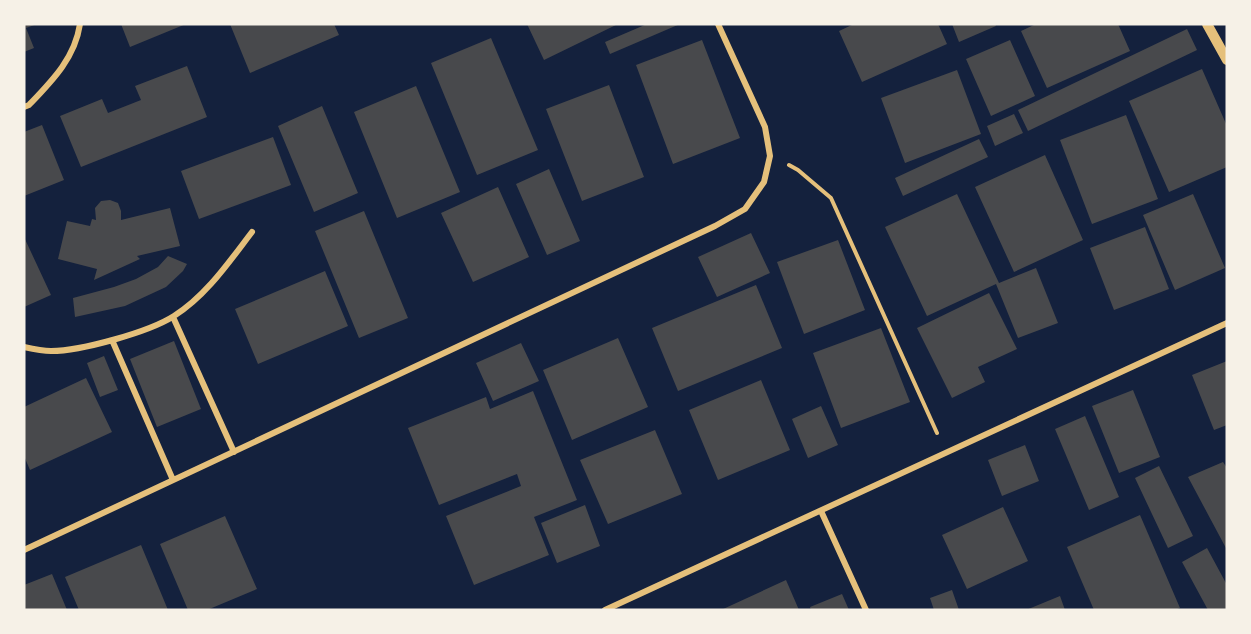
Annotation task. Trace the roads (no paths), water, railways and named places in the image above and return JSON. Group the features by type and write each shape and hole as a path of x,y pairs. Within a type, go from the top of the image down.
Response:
{"street":[{"path":"24,107 29,105 61,71 78,37 80,24"},
{"path":"24,550 715,226 745,209 764,182 770,156 765,127 718,24"},
{"path":"1207,24 1227,60"},
{"path":"24,347 51,351 112,340 173,317 195,300 224,269 252,232"},
{"path":"173,317 234,452"},
{"path":"605,610 1227,323"},
{"path":"112,340 172,480"},
{"path":"821,510 866,610"}]}
